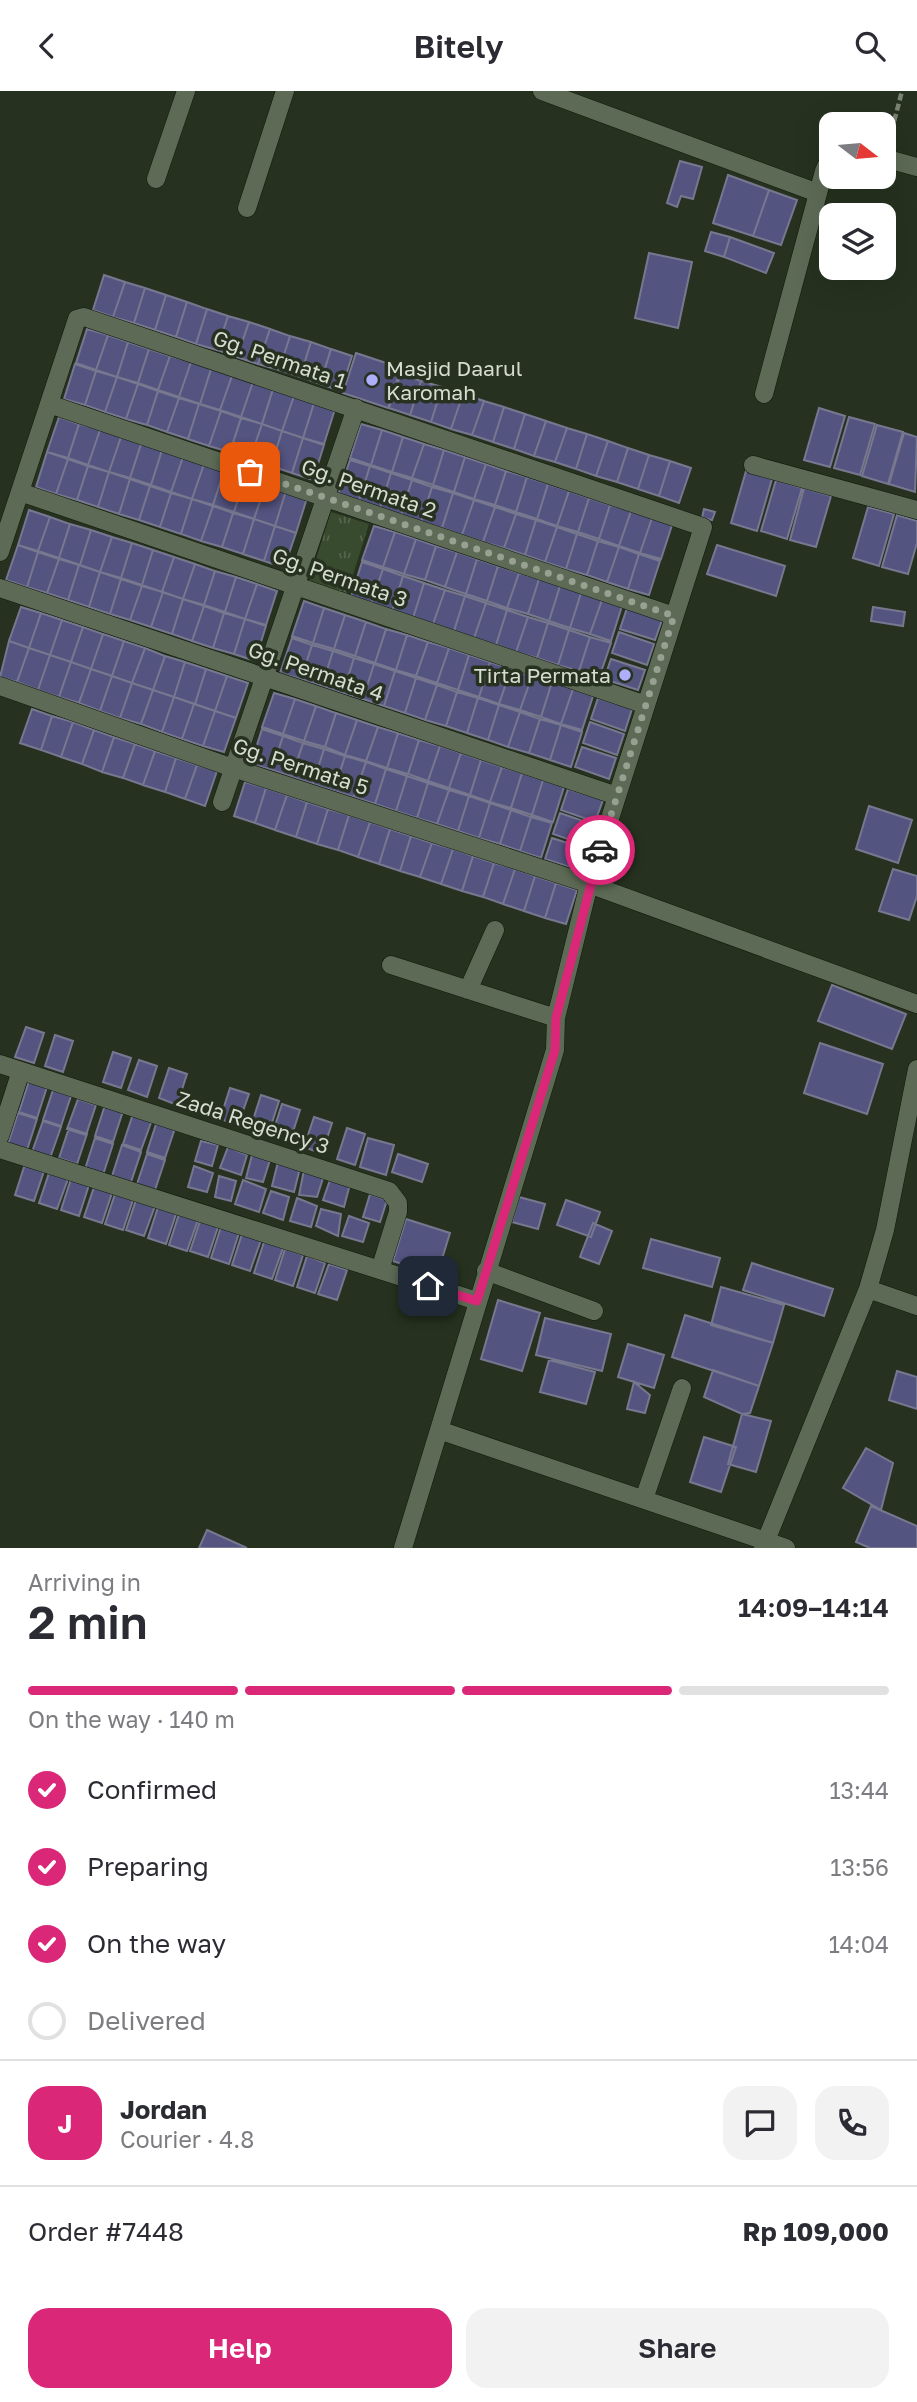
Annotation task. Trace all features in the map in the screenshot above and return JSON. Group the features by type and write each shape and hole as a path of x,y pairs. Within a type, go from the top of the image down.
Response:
{"street":[{"path":"156,179 186,91"},
{"path":"247,208 285,91"},
{"path":"542,91 818,194"},
{"path":"896,161 917,167"},
{"path":"764,394 820,189"},
{"name":"Gg. Permata 1","path":"49,404 80,317 356,408 703,527 674,616"},
{"path":"0,552 49,404"},
{"name":"Gg. Permata 2","path":"49,404 674,616"},
{"path":"222,802 356,408"},
{"path":"753,465 917,510"},
{"name":"Gg. Permata 3","path":"20,492 646,705"},
{"name":"Gg. Permata 4","path":"0,588 617,796"},
{"path":"403,1548 555,1050 556,1018 589,884 674,616"},
{"name":"Gg. Permata 5","path":"0,686 233,768 589,884 917,1004"},
{"path":"468,990 495,930"},
{"path":"391,965 556,1018"},
{"name":"Zada Regency 3","path":"0,1064 389,1191 398,1203 398,1212 380,1270"},
{"path":"765,1545 868,1289 884,1230 917,1069"},
{"path":"0,1136 20,1070"},
{"path":"0,1149 477,1301"},
{"path":"486,1271 594,1311"},
{"path":"868,1289 917,1306"},
{"path":"644,1499 682,1388"},
{"path":"439,1430 644,1499 765,1545 786,1548"}],"path":[{"path":"896,113 902,91"}],"green space":[{"path":"331,512 369,524 346,597 308,585"}],"building":[{"path":"680,161 702,167 693,199 681,196 677,207 667,203"},
{"path":"728,175 769,190 753,236 713,223"},
{"path":"769,190 797,200 781,245 753,236"},
{"path":"711,232 730,237 724,257 705,251"},
{"path":"730,237 774,253 766,273 724,257"},
{"path":"649,253 692,262 678,328 635,318"},
{"path":"104,275 125,282 113,317 93,310"},
{"path":"125,282 145,288 134,323 113,317"},
{"path":"145,288 166,295 155,330 134,323"},
{"path":"166,295 187,302 176,337 155,330"},
{"path":"187,302 207,309 196,344 176,337"},
{"path":"207,309 228,316 217,350 196,344"},
{"path":"228,316 249,322 237,357 217,350"},
{"path":"249,322 270,329 258,364 237,357"},
{"path":"87,329 108,335 96,370 76,363"},
{"path":"270,329 290,336 279,370 258,364"},
{"path":"108,335 128,342 117,377 96,370"},
{"path":"290,336 311,342 300,377 279,370"},
{"path":"128,342 149,349 138,383 117,377"},
{"path":"311,342 331,349 320,384 300,377"},
{"path":"149,349 170,356 158,390 138,383"},
{"path":"331,349 352,356 341,391 320,384"},
{"name":"Masjid Daarul Karomah","path":"356,353 401,368 388,408 343,393"},
{"path":"170,356 191,362 179,397 158,390"},
{"path":"191,362 211,369 200,404 179,397"},
{"path":"75,364 96,371 85,405 64,399"},
{"path":"211,369 232,376 220,410 200,404"},
{"path":"96,371 117,377 105,412 85,405"},
{"path":"401,374 421,381 410,415 389,408"},
{"path":"232,376 253,382 241,417 220,410"},
{"path":"117,377 138,384 126,419 105,412"},
{"path":"421,381 442,387 431,422 410,415"},
{"path":"253,382 273,389 262,424 241,417"},
{"path":"138,384 158,391 147,425 126,419"},
{"path":"442,387 463,394 451,429 431,422"},
{"path":"273,389 294,396 282,431 262,424"},
{"path":"158,391 179,398 167,432 147,425"},
{"path":"463,394 484,401 472,435 451,429"},
{"path":"294,396 314,403 303,438 282,431"},
{"path":"179,398 199,404 188,439 167,432"},
{"path":"484,401 504,407 493,442 472,435"},
{"path":"314,403 335,409 324,444 303,438"},
{"path":"199,404 221,411 209,446 188,439"},
{"path":"504,407 525,414 514,449 493,442"},
{"path":"819,408 845,416 830,467 804,460"},
{"path":"221,411 241,418 230,452 209,446"},
{"path":"525,414 546,421 534,456 514,449"},
{"path":"59,417 79,424 68,458 47,452"},
{"path":"849,417 875,424 860,475 834,468"},
{"path":"241,418 262,424 250,459 230,452"},
{"path":"546,421 567,428 555,462 534,456"},
{"path":"79,424 100,430 88,465 68,458"},
{"path":"262,424 282,431 271,466 250,459"},
{"path":"361,424 382,430 371,465 350,458"},
{"path":"877,425 903,432 888,484 862,476"},
{"path":"567,428 587,434 576,469 555,462"},
{"path":"100,430 121,437 109,472 88,465"},
{"path":"382,430 403,437 392,472 371,465"},
{"path":"282,431 303,438 292,473 271,466"},
{"path":"904,433 917,437 915,492 889,484"},
{"path":"587,434 608,441 596,476 576,469"},
{"path":"121,437 141,444 130,478 109,472"},
{"path":"403,437 424,444 412,478 392,472"},
{"path":"303,438 324,445 313,480 292,473"},
{"path":"608,441 628,448 617,482 596,476"},
{"path":"141,444 162,450 151,485 130,478"},
{"path":"424,444 444,450 433,485 412,478"},
{"path":"628,448 649,455 638,489 617,482"},
{"path":"162,450 183,457 171,492 151,485"},
{"path":"444,450 465,457 454,492 433,485"},
{"path":"47,452 68,459 56,494 36,487"},
{"path":"649,455 670,461 659,496 638,489"},
{"path":"183,457 204,464 192,499 171,492"},
{"path":"465,457 486,464 474,499 454,492"},
{"path":"68,459 88,466 77,500 56,494"},
{"path":"350,460 370,466 359,501 338,495"},
{"path":"670,461 691,468 679,503 659,496"},
{"path":"204,464 224,471 213,505 192,499"},
{"path":"486,464 506,471 495,505 474,499"},
{"path":"88,466 109,472 98,507 77,500"},
{"path":"370,466 391,473 380,508 359,501"},
{"path":"224,471 245,477 234,512 213,505"},
{"path":"506,471 527,477 516,512 495,505"},
{"path":"746,471 772,479 757,531 731,523"},
{"path":"109,472 130,479 119,514 98,507"},
{"path":"391,473 412,480 401,515 380,508"},
{"path":"245,477 266,484 254,519 234,512"},
{"path":"527,477 548,484 537,519 516,512"},
{"path":"130,479 150,486 139,520 119,514"},
{"path":"412,480 432,487 421,522 401,515"},
{"path":"776,480 802,488 787,539 761,531"},
{"path":"266,484 286,491 275,526 254,519"},
{"path":"548,484 569,491 557,526 537,519"},
{"path":"150,486 171,493 160,527 139,520"},
{"path":"432,487 453,493 442,528 421,522"},
{"path":"804,488 831,496 816,547 790,540"},
{"path":"286,491 307,498 296,533 275,526"},
{"path":"569,491 589,498 578,532 557,526"},
{"path":"171,493 192,499 181,534 160,527"},
{"path":"453,493 474,500 462,535 442,528"},
{"path":"589,498 610,505 599,539 578,532"},
{"path":"192,499 213,506 201,541 181,534"},
{"path":"474,500 495,507 483,542 462,535"},
{"path":"610,505 631,511 619,546 599,539"},
{"path":"213,506 233,513 222,547 201,541"},
{"path":"495,507 516,514 504,548 483,542"},
{"path":"868,507 894,514 879,566 853,558"},
{"path":"704,509 715,512 712,520 702,518"},
{"path":"29,510 50,517 38,551 18,545"},
{"path":"631,511 652,518 640,553 619,546"},
{"path":"233,513 254,519 243,554 222,547"},
{"path":"516,514 536,520 525,555 504,548"},
{"path":"897,515 917,521 917,543 908,574 882,567"},
{"path":"50,517 70,524 59,558 38,551"},
{"path":"652,518 672,525 661,559 640,553"},
{"path":"254,519 275,526 264,561 243,554"},
{"path":"536,520 557,527 545,562 525,555"},
{"path":"70,524 91,530 80,565 59,558"},
{"path":"275,526 296,533 284,568 264,561"},
{"path":"374,526 395,532 383,567 362,560"},
{"path":"557,527 577,534 566,569 545,562"},
{"path":"91,530 112,537 100,572 80,565"},
{"path":"395,532 416,539 404,574 383,567"},
{"path":"577,534 598,541 587,575 566,569"},
{"path":"112,537 132,543 121,578 100,572"},
{"path":"416,539 436,546 425,580 404,574"},
{"path":"598,541 619,547 607,582 587,575"},
{"path":"132,543 153,550 142,585 121,578"},
{"path":"18,545 38,552 27,587 6,580"},
{"path":"717,545 785,566 776,596 707,574"},
{"path":"436,546 457,552 445,587 425,580"},
{"path":"619,547 639,554 628,589 607,582"},
{"path":"153,550 174,557 162,592 142,585"},
{"path":"38,552 59,559 47,593 27,587"},
{"path":"457,552 477,559 466,594 445,587"},
{"path":"639,554 660,561 649,595 628,589"},
{"path":"174,557 195,564 183,599 162,592"},
{"path":"59,559 79,565 68,600 47,593"},
{"path":"477,559 498,566 487,601 466,594"},
{"path":"362,562 383,569 371,604 351,597"},
{"path":"195,564 215,571 204,605 183,599"},
{"path":"79,565 100,572 89,607 68,600"},
{"path":"498,566 519,573 507,608 487,601"},
{"path":"383,569 403,576 392,611 371,604"},
{"path":"215,571 236,577 225,612 204,605"},
{"path":"100,572 121,579 110,614 89,607"},
{"path":"519,573 539,579 528,614 507,608"},
{"path":"403,576 424,583 413,618 392,611"},
{"path":"236,577 257,584 245,619 225,612"},
{"path":"121,579 142,586 130,620 110,614"},
{"path":"539,579 560,586 549,621 528,614"},
{"path":"424,583 445,590 433,624 413,618"},
{"path":"257,584 277,591 266,625 245,619"},
{"path":"142,586 163,592 151,627 130,620"},
{"path":"560,586 581,593 570,628 549,621"},
{"path":"445,590 465,596 454,631 433,624"},
{"path":"163,592 183,599 172,634 151,627"},
{"path":"581,593 602,600 590,634 570,628"},
{"path":"465,596 486,603 474,638 454,631"},
{"path":"183,599 204,606 192,641 172,634"},
{"path":"602,600 622,606 611,641 590,634"},
{"path":"304,601 324,608 313,643 292,636"},
{"path":"486,603 507,610 496,645 474,638"},
{"path":"204,606 224,613 213,648 192,641"},
{"path":"21,607 41,613 29,648 9,641"},
{"path":"873,607 905,612 903,626 871,621"},
{"path":"324,608 345,615 334,649 313,643"},
{"path":"627,608 662,620 655,640 620,629"},
{"path":"507,610 528,617 516,652 496,645"},
{"path":"41,613 62,620 50,655 29,648"},
{"path":"224,613 245,619 234,654 213,648"},
{"path":"345,615 366,622 355,656 334,649"},
{"path":"528,617 548,623 537,658 516,652"},
{"path":"245,619 266,626 255,661 234,654"},
{"path":"62,620 83,627 71,662 50,655"},
{"path":"366,622 386,629 375,663 355,656"},
{"path":"548,623 569,630 558,665 537,658"},
{"path":"83,627 103,634 91,669 71,662"},
{"path":"386,629 407,635 396,670 375,663"},
{"path":"569,630 590,637 579,671 558,665"},
{"path":"619,632 654,644 647,665 612,653"},
{"path":"103,634 124,641 112,676 91,669"},
{"path":"407,635 428,642 416,676 396,670"},
{"path":"590,637 611,643 599,678 579,671"},
{"path":"292,638 312,645 301,679 280,673"},
{"path":"9,641 29,648 17,682 0,677"},
{"path":"124,641 145,648 132,683 112,676"},
{"path":"428,642 449,648 437,683 416,676"},
{"path":"312,645 333,651 322,686 301,679"},
{"path":"29,648 50,655 38,690 17,682"},
{"path":"145,648 165,656 153,690 132,683"},
{"path":"449,648 469,655 458,690 437,683"},
{"path":"333,651 354,658 343,693 322,686"},
{"path":"50,655 71,662 59,697 38,690"},
{"path":"469,655 490,662 479,697 458,690"},
{"path":"165,656 185,662 174,697 153,690"},
{"path":"354,658 374,664 363,699 343,693"},
{"name":"Tirta Permata","path":"611,659 645,670 638,690 604,679"},
{"path":"71,662 91,669 79,703 59,697"},
{"path":"185,662 206,669 195,704 174,697"},
{"path":"490,662 511,669 499,704 479,697"},
{"path":"374,664 395,671 384,706 363,699"},
{"path":"91,669 112,676 100,711 79,703"},
{"path":"206,669 227,676 215,711 195,704"},
{"path":"511,669 532,676 520,710 499,704"},
{"path":"395,671 416,678 405,713 384,706"},
{"path":"112,676 132,683 120,718 100,711"},
{"path":"227,676 248,683 236,718 215,711"},
{"path":"532,676 552,682 541,717 520,710"},
{"path":"416,678 437,685 425,720 405,713"},
{"path":"552,682 573,689 561,724 541,717"},
{"path":"132,683 153,690 141,724 120,718"},
{"path":"437,685 457,692 446,726 425,720"},
{"path":"573,689 593,696 582,730 561,724"},
{"path":"153,690 174,697 162,732 141,724"},
{"path":"457,692 478,698 467,733 446,726"},
{"path":"274,693 295,699 283,734 262,727"},
{"path":"174,697 194,704 182,739 162,732"},
{"path":"478,698 499,705 488,740 467,733"},
{"path":"598,698 632,709 625,731 591,719"},
{"path":"295,699 316,706 304,741 283,734"},
{"path":"194,704 215,711 203,746 182,739"},
{"path":"499,705 520,712 508,747 488,740"},
{"path":"316,706 336,713 325,747 304,741"},
{"path":"32,709 52,716 41,750 20,743"},
{"path":"215,711 236,718 224,752 203,746"},
{"path":"520,712 540,719 529,753 508,747"},
{"path":"336,713 357,720 345,755 325,747"},
{"path":"52,716 73,722 61,757 41,750"},
{"path":"540,719 561,725 550,760 529,753"},
{"path":"357,720 378,727 366,761 345,755"},
{"path":"73,722 94,730 82,764 61,757"},
{"path":"590,722 624,734 617,755 583,743"},
{"path":"561,725 582,732 571,767 550,760"},
{"path":"378,727 398,733 387,768 366,761"},
{"path":"262,729 283,736 272,770 251,764"},
{"path":"94,730 114,737 102,772 82,764"},
{"path":"398,733 419,740 408,774 387,768"},
{"path":"283,736 303,743 292,777 272,770"},
{"path":"114,737 135,744 123,778 102,772"},
{"path":"419,740 440,746 428,781 408,774"},
{"path":"303,743 324,749 313,784 292,777"},
{"path":"135,744 155,751 143,785 123,778"},
{"path":"440,746 461,753 449,788 428,781"},
{"path":"582,747 616,758 609,779 575,767"},
{"path":"324,749 345,756 334,791 313,784"},
{"path":"155,751 176,758 165,792 143,785"},
{"path":"461,753 481,760 470,795 449,788"},
{"path":"345,756 366,762 354,797 334,791"},
{"path":"176,758 197,765 185,799 165,792"},
{"path":"481,760 502,767 490,802 470,795"},
{"path":"366,762 386,769 375,804 354,797"},
{"path":"197,765 217,771 205,806 185,799"},
{"path":"502,767 522,773 511,808 490,802"},
{"path":"386,769 407,776 396,811 375,804"},
{"path":"522,773 543,780 532,815 511,808"},
{"path":"407,776 428,783 417,818 396,811"},
{"path":"543,780 564,787 553,822 532,815"},
{"path":"245,782 266,788 255,823 234,816"},
{"path":"428,783 449,790 437,824 417,818"},
{"path":"266,788 287,795 275,830 255,823"},
{"path":"568,789 603,800 595,822 561,810"},
{"path":"449,790 469,796 458,831 437,824"},
{"path":"287,795 307,802 296,837 275,830"},
{"path":"469,796 490,803 479,838 458,831"},
{"path":"307,802 328,809 317,844 296,837"},
{"path":"490,803 511,810 500,844 479,838"},
{"path":"869,806 912,820 898,863 856,849"},
{"path":"328,809 349,815 338,850 317,844"},
{"path":"511,810 531,817 520,851 500,844"},
{"path":"560,813 595,825 588,846 553,834"},
{"path":"349,815 370,822 358,857 338,850"},
{"path":"531,817 552,823 541,858 520,851"},
{"path":"370,822 390,829 379,864 358,857"},
{"path":"390,829 411,836 400,871 379,864"},
{"path":"411,836 432,843 420,877 400,871"},
{"path":"552,838 586,849 579,870 545,859"},
{"path":"432,843 453,849 441,884 420,877"},
{"path":"453,849 473,856 462,891 441,884"},
{"path":"473,856 494,863 483,897 462,891"},
{"path":"494,863 515,869 503,904 483,897"},
{"path":"515,869 535,876 524,911 503,904"},
{"path":"893,869 917,876 917,896 909,920 879,911"},
{"path":"535,876 556,883 545,918 524,911"},
{"path":"556,883 577,890 566,924 545,918"},
{"path":"832,985 906,1014 892,1049 818,1021"},
{"path":"26,1027 44,1033 34,1063 15,1057"},
{"path":"55,1035 73,1041 63,1072 45,1066"},
{"path":"820,1043 883,1064 867,1114 804,1093"},
{"path":"113,1052 131,1058 121,1088 103,1082"},
{"path":"139,1060 157,1066 147,1097 128,1090"},
{"path":"169,1068 187,1074 177,1105 159,1098"},
{"path":"29,1081 47,1087 37,1118 19,1112"},
{"path":"230,1088 249,1094 238,1125 220,1119"},
{"path":"53,1090 71,1096 61,1126 43,1120"},
{"path":"261,1095 279,1101 269,1132 251,1126"},
{"path":"78,1099 96,1105 86,1135 67,1129"},
{"path":"282,1104 300,1110 290,1141 272,1135"},
{"path":"105,1105 123,1111 113,1142 95,1136"},
{"path":"18,1113 37,1119 27,1150 8,1144"},
{"path":"133,1114 152,1120 141,1150 123,1144"},
{"path":"314,1117 332,1123 322,1154 304,1147"},
{"path":"43,1121 61,1127 50,1158 32,1152"},
{"path":"157,1121 175,1128 165,1158 147,1152"},
{"path":"69,1128 87,1134 77,1164 59,1158"},
{"path":"347,1128 365,1134 355,1165 337,1159"},
{"path":"95,1138 113,1144 103,1175 85,1169"},
{"path":"368,1138 394,1145 386,1175 360,1167"},
{"path":"201,1141 218,1145 212,1166 195,1161"},
{"path":"122,1145 141,1152 131,1182 112,1176"},
{"path":"228,1147 247,1155 241,1175 220,1168"},
{"path":"147,1154 165,1160 155,1190 137,1184"},
{"path":"398,1154 428,1164 422,1182 392,1172"},
{"path":"252,1155 270,1160 263,1182 246,1178"},
{"path":"278,1162 300,1168 294,1192 272,1186"},
{"path":"25,1164 44,1171 34,1201 15,1195"},
{"path":"194,1166 213,1173 207,1192 188,1187"},
{"path":"304,1170 324,1175 317,1197 299,1195"},
{"path":"49,1173 68,1179 57,1209 39,1203"},
{"path":"219,1176 236,1181 231,1201 215,1197"},
{"path":"331,1177 350,1184 344,1207 323,1200"},
{"path":"71,1179 89,1185 79,1216 61,1210"},
{"path":"243,1180 266,1189 259,1212 235,1204"},
{"path":"94,1187 112,1193 102,1223 84,1217"},
{"path":"271,1191 289,1197 283,1220 263,1213"},
{"path":"115,1194 133,1200 123,1230 105,1224"},
{"path":"370,1194 387,1200 380,1222 363,1217"},
{"path":"519,1197 545,1204 538,1229 512,1222"},
{"path":"297,1198 317,1206 311,1227 290,1221"},
{"path":"136,1200 155,1206 144,1236 126,1230"},
{"path":"566,1200 600,1212 591,1237 557,1225"},
{"path":"158,1207 176,1214 166,1244 148,1238"},
{"path":"321,1209 341,1214 338,1236 316,1226"},
{"path":"179,1214 198,1220 187,1251 169,1245"},
{"path":"349,1216 369,1223 363,1242 342,1236"},
{"path":"406,1219 450,1233 437,1275 393,1261"},
{"path":"200,1221 218,1227 208,1257 190,1251"},
{"path":"593,1223 612,1231 599,1264 580,1257"},
{"path":"221,1227 239,1233 229,1264 211,1258"},
{"path":"242,1234 261,1240 250,1271 232,1265"},
{"path":"651,1239 720,1258 712,1287 643,1268"},
{"path":"264,1242 283,1248 272,1279 254,1273"},
{"path":"285,1249 303,1255 293,1286 275,1280"},
{"path":"307,1256 325,1263 315,1293 297,1287"},
{"path":"752,1263 833,1289 824,1316 743,1290"},
{"path":"329,1264 347,1270 337,1300 318,1294"},
{"path":"721,1287 784,1305 773,1343 711,1325"},
{"path":"498,1300 540,1313 522,1371 481,1359"},
{"path":"685,1315 773,1343 759,1386 672,1357"},
{"path":"545,1318 611,1334 602,1371 536,1355"},
{"path":"628,1344 664,1355 654,1388 618,1377"},
{"path":"549,1360 595,1372 586,1404 540,1392"},
{"path":"713,1370 759,1386 750,1413 742,1414 704,1397"},
{"path":"897,1371 917,1377 917,1409 889,1400"},
{"path":"634,1382 650,1395 645,1413 627,1409"},
{"path":"742,1414 771,1421 756,1472 728,1464"},
{"path":"704,1437 736,1447 721,1492 690,1482"},
{"path":"866,1448 893,1463 881,1510 843,1488"},
{"path":"871,1506 917,1526 917,1548 870,1548 856,1542"},
{"path":"207,1530 247,1548 199,1548"}],"way so far":[{"path":"250,472 674,616 600,850"}],"place":[{"name":"Masjid Daarul Karomah","path":"372,380"},
{"name":"Tirta Permata","path":"625,675"}],"route":[{"path":"428,1286 477,1301 555,1050 556,1018 600,850"}]}
